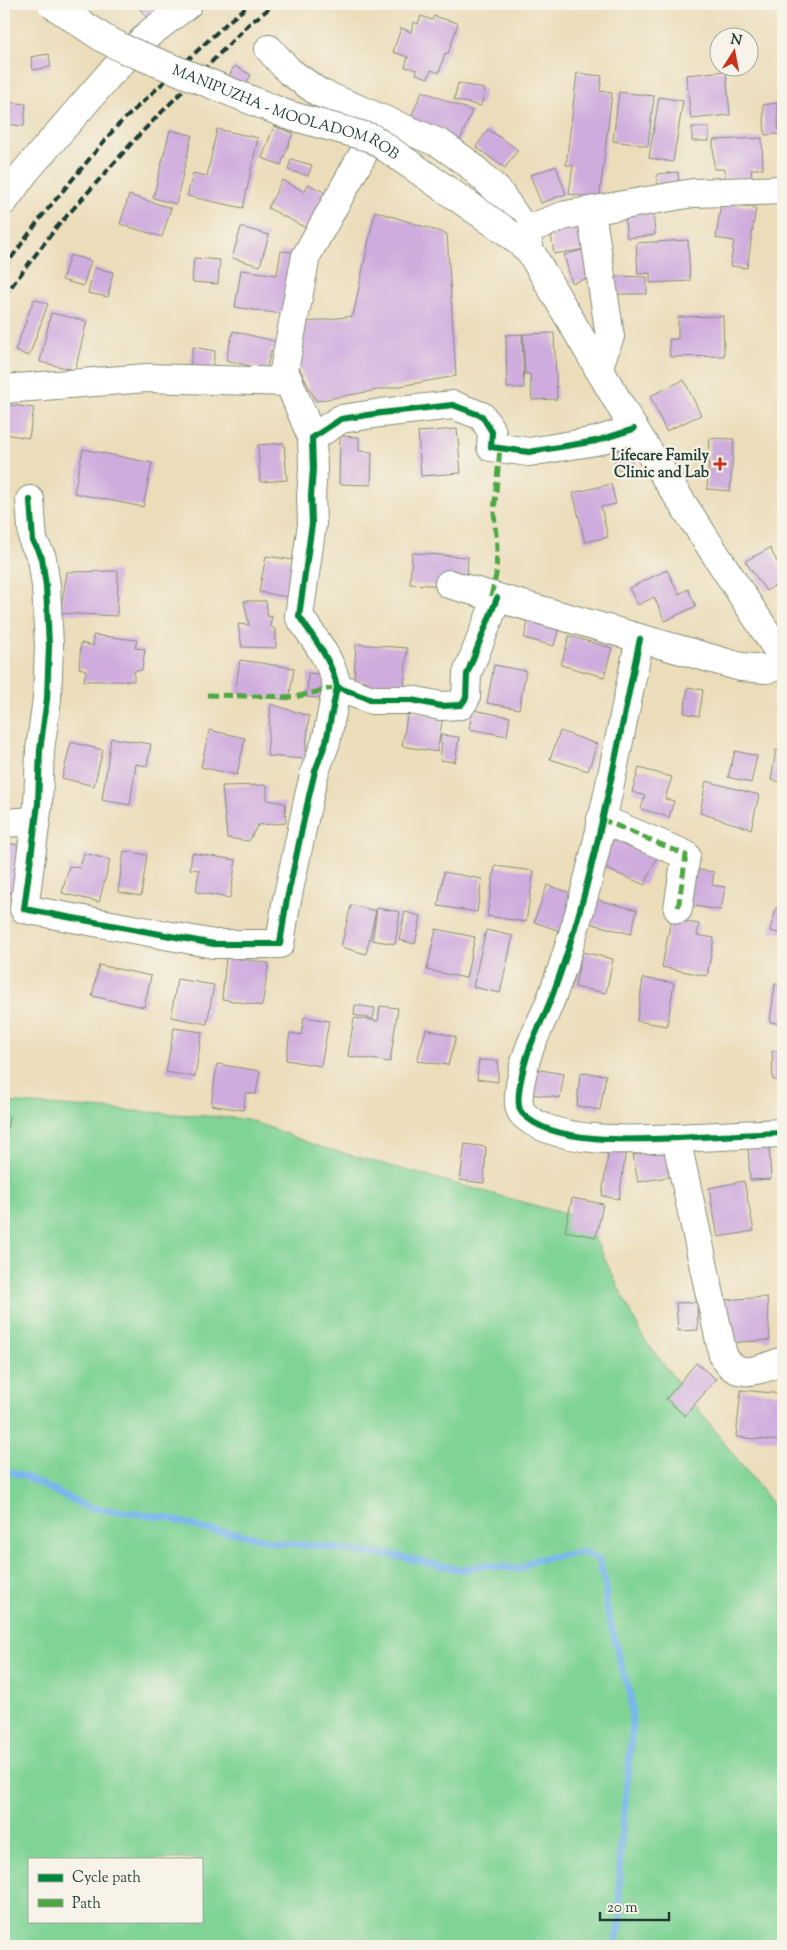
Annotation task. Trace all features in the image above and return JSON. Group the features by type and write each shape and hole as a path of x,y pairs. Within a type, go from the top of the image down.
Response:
{"street":[{"name":"MANIPUZHA - MOOLADOM ROB","path":"52,4 102,38 124,49 288,115 372,138 522,238"},
{"path":"4,202 24,173 108,76 150,33 188,4"},
{"path":"269,49 289,71 318,92 441,144 469,164 498,191 522,238 634,429 783,658"},
{"path":"30,500 33,541 42,558 46,586 49,646 47,699 40,750 36,821 24,909 214,944 280,944 286,904 309,796 315,771 326,742 337,688 335,677 299,616 312,524 311,496 314,469 312,438 284,370 306,256 372,138"},
{"path":"522,238 566,215 693,193 783,190"},
{"path":"591,211 610,336 598,368"},
{"path":"4,389 147,378 289,382"},
{"path":"312,438 341,419 453,405 482,416 492,432 491,447 529,452 596,441 634,429"},
{"path":"449,584 741,667 766,669 783,665"},
{"path":"337,688 372,700 410,700 441,706 460,705 466,698 467,674 497,598"},
{"path":"640,639 586,890 554,992 527,1052 518,1097 518,1109 543,1127 580,1137 612,1140 783,1133"},
{"path":"601,820 686,855 678,909"},
{"path":"4,823 36,821"},
{"path":"676,1138 723,1355 732,1368 750,1372 783,1361"}],"green space":[{"path":"4,1102 247,1119 317,1146 585,1219 644,1339 783,1518 783,1946 4,1946"}],"building":[{"path":"138,4 180,4 153,26"},
{"path":"781,4 783,4 783,45 777,43"},
{"path":"421,16 432,20 434,16 458,23 448,54 445,53 439,73 431,70 428,78 416,74 417,70 405,67 408,57 393,52 401,28 411,32 414,22 418,24"},
{"path":"4,45 8,61 4,62"},
{"path":"49,54 51,67 33,70 31,57"},
{"path":"234,66 251,75 242,91 226,83"},
{"path":"577,73 602,76 600,91 612,93 599,200 569,194 573,165 566,165"},
{"path":"710,73 710,78 727,78 730,115 691,119 686,75"},
{"path":"458,83 485,89 481,106 454,100"},
{"path":"422,91 472,111 459,143 409,122"},
{"path":"619,92 654,96 648,146 613,141"},
{"path":"659,97 683,101 673,162 649,158"},
{"path":"4,102 26,104 24,126 4,124"},
{"path":"777,103 779,134 765,135 763,105"},
{"path":"274,126 293,133 281,165 262,158"},
{"path":"692,127 709,127 709,141 692,141"},
{"path":"217,129 258,138 243,208 187,196 193,173 207,176"},
{"path":"488,129 518,150 505,168 476,147"},
{"path":"170,130 192,135 176,204 153,198"},
{"path":"762,138 763,169 751,169 752,177 725,178 725,169 714,169 713,140"},
{"path":"291,159 312,165 308,176 288,170"},
{"path":"556,166 566,194 541,203 530,175"},
{"path":"678,172 679,188 658,190 657,174"},
{"path":"282,180 305,192 308,184 328,194 310,230 268,208"},
{"path":"129,195 171,208 162,237 120,224"},
{"path":"721,202 756,208 747,268 730,266 734,241 716,238"},
{"path":"653,210 655,235 627,238 624,213"},
{"path":"375,211 447,234 456,376 316,401 278,326 353,316"},
{"path":"588,221 593,248 554,254 550,227"},
{"path":"241,227 269,235 260,266 232,258"},
{"path":"688,240 690,281 650,283 650,273 638,274 636,243"},
{"path":"589,248 597,276 572,283 564,255"},
{"path":"281,251 298,253 288,315 235,307 241,270 277,275"},
{"path":"70,255 91,261 83,286 62,280"},
{"path":"194,258 220,260 218,284 192,282"},
{"path":"94,268 113,272 108,297 88,293"},
{"path":"616,276 647,277 647,294 616,294"},
{"path":"34,299 48,304 29,356 15,351"},
{"path":"51,313 87,321 75,370 40,362"},
{"path":"723,316 724,356 670,357 669,339 678,339 678,317"},
{"path":"233,331 282,343 280,352 271,350 266,370 226,360"},
{"path":"554,333 557,399 532,400 530,374 525,374 523,334"},
{"path":"522,334 524,388 507,388 506,335"},
{"path":"193,347 215,351 211,377 189,373"},
{"path":"684,380 701,415 666,431 650,396"},
{"path":"4,404 34,408 29,438 4,434"},
{"path":"457,429 461,473 421,476 418,432"},
{"path":"340,436 359,437 359,451 372,452 371,485 339,484"},
{"name":"Lifecare Family Clinic and Lab","path":"710,438 734,439 730,491 707,489"},
{"path":"284,443 287,480 260,482 258,445"},
{"path":"83,449 152,463 143,507 74,493"},
{"path":"631,450 632,468 616,470 614,451"},
{"path":"611,484 616,504 601,507 608,537 585,542 573,493"},
{"path":"770,548 783,574 783,581 766,591 745,561"},
{"path":"412,553 468,557 466,587 410,584"},
{"path":"266,556 294,560 288,597 259,592"},
{"path":"667,570 679,594 688,589 696,606 665,621 654,597 638,605 629,588"},
{"path":"118,571 117,616 60,613 67,572"},
{"path":"244,601 266,601 268,617 272,616 270,626 276,630 276,648 242,647 238,624 249,625"},
{"path":"529,619 559,627 554,646 524,638"},
{"path":"93,635 137,640 135,648 145,649 142,670 134,671 134,681 84,681 86,670 79,668 81,643 93,646"},
{"path":"569,636 612,648 604,677 561,665"},
{"path":"356,644 407,648 404,692 366,689 366,681 354,680"},
{"path":"240,660 294,668 289,700 235,693"},
{"path":"494,665 526,671 519,709 487,703"},
{"path":"308,673 329,675 326,699 307,697"},
{"path":"688,687 703,690 699,716 684,713"},
{"path":"271,704 309,716 305,759 267,756"},
{"path":"473,710 510,717 507,736 469,729"},
{"path":"408,711 443,716 437,752 402,746"},
{"path":"209,730 245,738 237,775 201,767"},
{"path":"560,731 597,744 588,771 550,759"},
{"path":"441,735 459,737 455,762 440,760"},
{"path":"111,738 151,744 147,766 136,764 130,805 102,800"},
{"path":"71,742 103,750 94,786 62,778"},
{"path":"776,750 783,752 783,782 771,780"},
{"path":"735,751 757,756 751,783 728,777"},
{"path":"639,768 672,777 665,799 674,801 669,817 641,809 645,796 632,792"},
{"path":"706,781 759,795 751,829 700,813"},
{"path":"267,785 267,800 285,803 286,823 258,825 249,841 227,838 222,786"},
{"path":"613,834 658,854 645,885 599,866"},
{"path":"4,842 32,848 21,895 4,891"},
{"path":"124,851 147,855 141,896 118,892"},
{"path":"84,853 110,860 99,902 62,893 69,866 80,868"},
{"path":"192,853 236,860 230,898 196,892 199,870 190,869"},
{"path":"495,866 534,871 526,922 487,916"},
{"path":"693,869 714,872 712,885 725,887 721,910 687,905"},
{"path":"444,872 482,879 477,912 438,906"},
{"path":"547,885 577,895 563,932 534,922"},
{"path":"587,897 637,910 631,934 581,921"},
{"path":"351,905 376,911 366,954 341,947"},
{"path":"377,908 400,912 395,944 372,940"},
{"path":"776,908 783,910 783,934 770,931"},
{"path":"405,912 421,916 415,944 399,940"},
{"path":"671,919 699,924 697,935 714,938 707,976 662,967"},
{"path":"436,929 475,937 466,978 427,970"},
{"path":"486,930 513,936 500,993 473,987"},
{"path":"582,952 613,959 606,993 575,987"},
{"path":"226,957 269,963 262,1006 222,999"},
{"path":"99,965 151,976 144,1007 92,996"},
{"path":"643,978 674,983 667,1026 637,1021"},
{"path":"177,979 214,985 207,1024 171,1017"},
{"path":"775,984 783,985 783,1024 770,1022"},
{"path":"355,1005 375,1008 373,1019 354,1015"},
{"path":"380,1006 398,1008 390,1062 348,1056 354,1018 378,1021"},
{"path":"304,1017 329,1021 321,1066 286,1060 290,1033 301,1035"},
{"path":"174,1028 202,1032 195,1077 166,1072"},
{"path":"426,1029 456,1037 448,1065 417,1061"},
{"path":"772,1051 783,1051 783,1080 773,1080"},
{"path":"479,1060 498,1061 498,1082 477,1079"},
{"path":"217,1064 260,1071 256,1094 246,1093 243,1110 211,1105"},
{"path":"535,1069 564,1074 560,1098 531,1094"},
{"path":"580,1073 606,1075 600,1110 577,1106"},
{"path":"4,1115 9,1116 6,1136 4,1135"},
{"path":"465,1144 486,1147 484,1183 460,1180"},
{"path":"769,1145 771,1179 750,1180 748,1146"},
{"path":"609,1147 626,1150 619,1199 602,1196"},
{"path":"668,1148 674,1176 638,1182 633,1155"},
{"path":"744,1181 754,1231 718,1237 709,1188"},
{"path":"572,1198 603,1204 596,1237 565,1231"},
{"path":"781,1227 783,1228 783,1263 780,1263"},
{"path":"767,1297 770,1340 725,1343 722,1300"},
{"path":"697,1302 698,1330 678,1331 676,1303"},
{"path":"696,1363 716,1379 685,1416 666,1399"},
{"path":"741,1390 783,1394 780,1441 736,1437"}],"waterway":[{"path":"4,1470 26,1477 87,1507 168,1518 207,1530 236,1533 278,1543 322,1546 392,1555 462,1570 486,1565 520,1569 534,1560 584,1552 599,1560 606,1587 606,1606 623,1673 631,1695 632,1728 620,1854 619,1889 621,1920 616,1938 617,1946"}],"railway":[{"path":"4,268 42,216 116,127 228,22 250,4"},
{"path":"4,296 56,228 140,134 249,24 275,4"}],"marked path":[{"path":"491,596 496,575 497,548 494,512 500,448"},
{"path":"207,695 295,697 337,687"},
{"path":"601,819 686,855 678,909"}],"cycle path":[{"path":"337,687 327,659 299,616 312,524 312,438 341,419 453,405 482,416 492,432 491,447 529,452 596,441 634,429"},
{"path":"30,500 33,541 42,558 46,586 49,646 47,699 40,750 38,804 24,909 214,944 280,944 286,904 309,796 315,771 326,742 337,687 372,700 411,700 441,706 461,705 466,698 467,674 497,598"},
{"path":"640,639 593,861 552,997 527,1055 520,1088 519,1107 522,1113 537,1124 556,1132 580,1137 630,1140 783,1133"}],"place":[{"name":"Lifecare Family Clinic and Lab","path":"720,464"}]}
